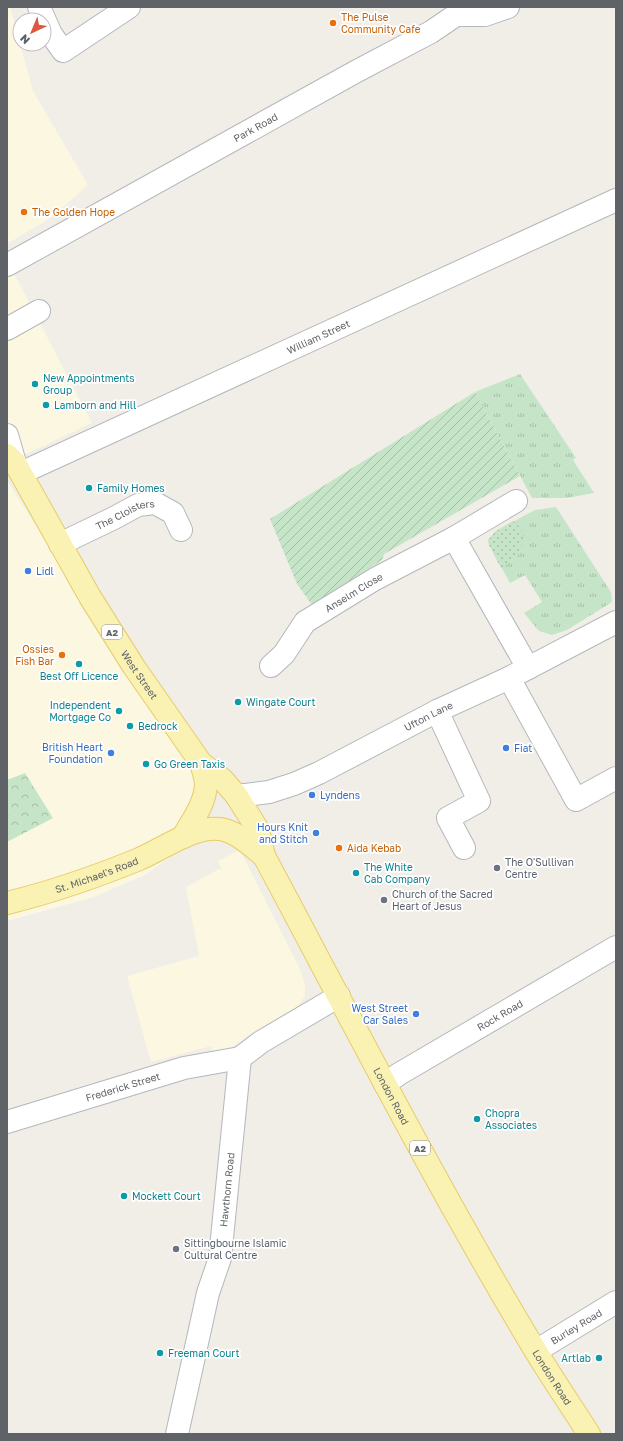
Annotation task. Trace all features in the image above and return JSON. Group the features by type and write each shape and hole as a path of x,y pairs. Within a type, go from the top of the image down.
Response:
{"main road":[{"name":"West Street","path":"14,464 117,640 201,763 222,779 236,795 258,830 264,856"},
{"name":"A2","path":"183,837 202,804 205,794 205,777 201,763"},
{"name":"St. Michael's Road","path":"7,903 50,892 151,854 183,837 205,831 218,829 223,830 239,838 264,856"},
{"name":"London Road","path":"264,856 385,1084 464,1227 536,1351 589,1434"}],"street":[{"path":"39,7 62,51 129,7"},
{"name":"Park Road","path":"7,265 357,71 431,32 456,11 485,16 508,7"},
{"name":"William Street","path":"14,464 616,200"},
{"path":"7,329 39,310"},
{"name":"West Street","path":"7,435 11,445 14,464"},
{"name":"Anselm Close","path":"271,666 284,654 305,622 375,579 454,538 516,501"},
{"name":"The Cloisters","path":"60,544 138,505 155,503 173,513 181,530"},
{"path":"454,538 528,668"},
{"name":"Ufton Lane","path":"236,795 246,796 269,792 294,784 319,773 437,711 509,678 616,622"},
{"path":"509,678 576,800 616,778"},
{"path":"437,711 479,801 448,818 464,848"},
{"name":"Rock Road","path":"385,1084 399,1074 616,947"},
{"path":"240,1058 260,1042 339,996"},
{"name":"Frederick Street","path":"7,1122 184,1068 240,1058"},
{"name":"Hawthorn Road","path":"178,1434 208,1293 220,1258 240,1058"},
{"name":"Burley Road","path":"536,1351 616,1302"}],"shaded area":[{"path":"7,7 10,7 12,14 12,52 22,52 33,91 88,185 52,217 7,244"},
{"path":"7,260 92,423 7,463"},
{"path":"7,481 200,776 179,851 145,875 94,897 7,921"},
{"path":"240,850 299,967 305,984 305,996 297,1007 253,1032 225,1052 216,1056 211,1046 151,1062 127,976 199,956 186,887 219,869 222,870 218,861"}],"green space":[{"path":"520,374 576,458 573,460 594,493 567,498 532,498 475,392"},
{"path":"475,392 520,476 384,554 382,560 312,605 297,584 270,519"},
{"path":"556,507 611,592 612,602 567,630 552,635 539,631 524,613 542,602 525,575 510,583 489,545 488,540 496,531 535,510"},
{"path":"513,521 518,525 524,534 520,551 516,558 501,568 488,540 496,531"},
{"path":"25,773 53,818 7,842 7,780"}],"place":[{"name":"The Pulse Community Cafe","path":"333,23"},
{"name":"The Golden Hope","path":"24,212"},
{"name":"New Appointments Group","path":"35,384"},
{"name":"Lamborn and Hill","path":"46,405"},
{"name":"Family Homes","path":"89,488"},
{"name":"Lidl","path":"28,571"},
{"name":"Ossies Fish Bar","path":"62,655"},
{"name":"Best Off Licence","path":"79,664"},
{"name":"Wingate Court","path":"238,702"},
{"name":"Independent Mortgage Co","path":"119,711"},
{"name":"Bedrock","path":"130,726"},
{"name":"Fiat","path":"506,748"},
{"name":"British Heart Foundation","path":"111,753"},
{"name":"Go Green Taxis","path":"146,764"},
{"name":"Lyndens","path":"312,795"},
{"name":"Hours Knit and Stitch","path":"316,833"},
{"name":"Aida Kebab","path":"339,848"},
{"name":"The O'Sullivan Centre","path":"497,868"},
{"name":"The White Cab Company","path":"356,873"},
{"name":"Church of the Sacred Heart of Jesus","path":"384,900"},
{"name":"West Street Car Sales","path":"416,1014"},
{"name":"Chopra Associates","path":"477,1119"},
{"name":"Mockett Court","path":"124,1196"},
{"name":"Sittingbourne Islamic Cultural Centre","path":"176,1249"},
{"name":"Freeman Court","path":"160,1353"},
{"name":"Artlab","path":"599,1358"}]}
